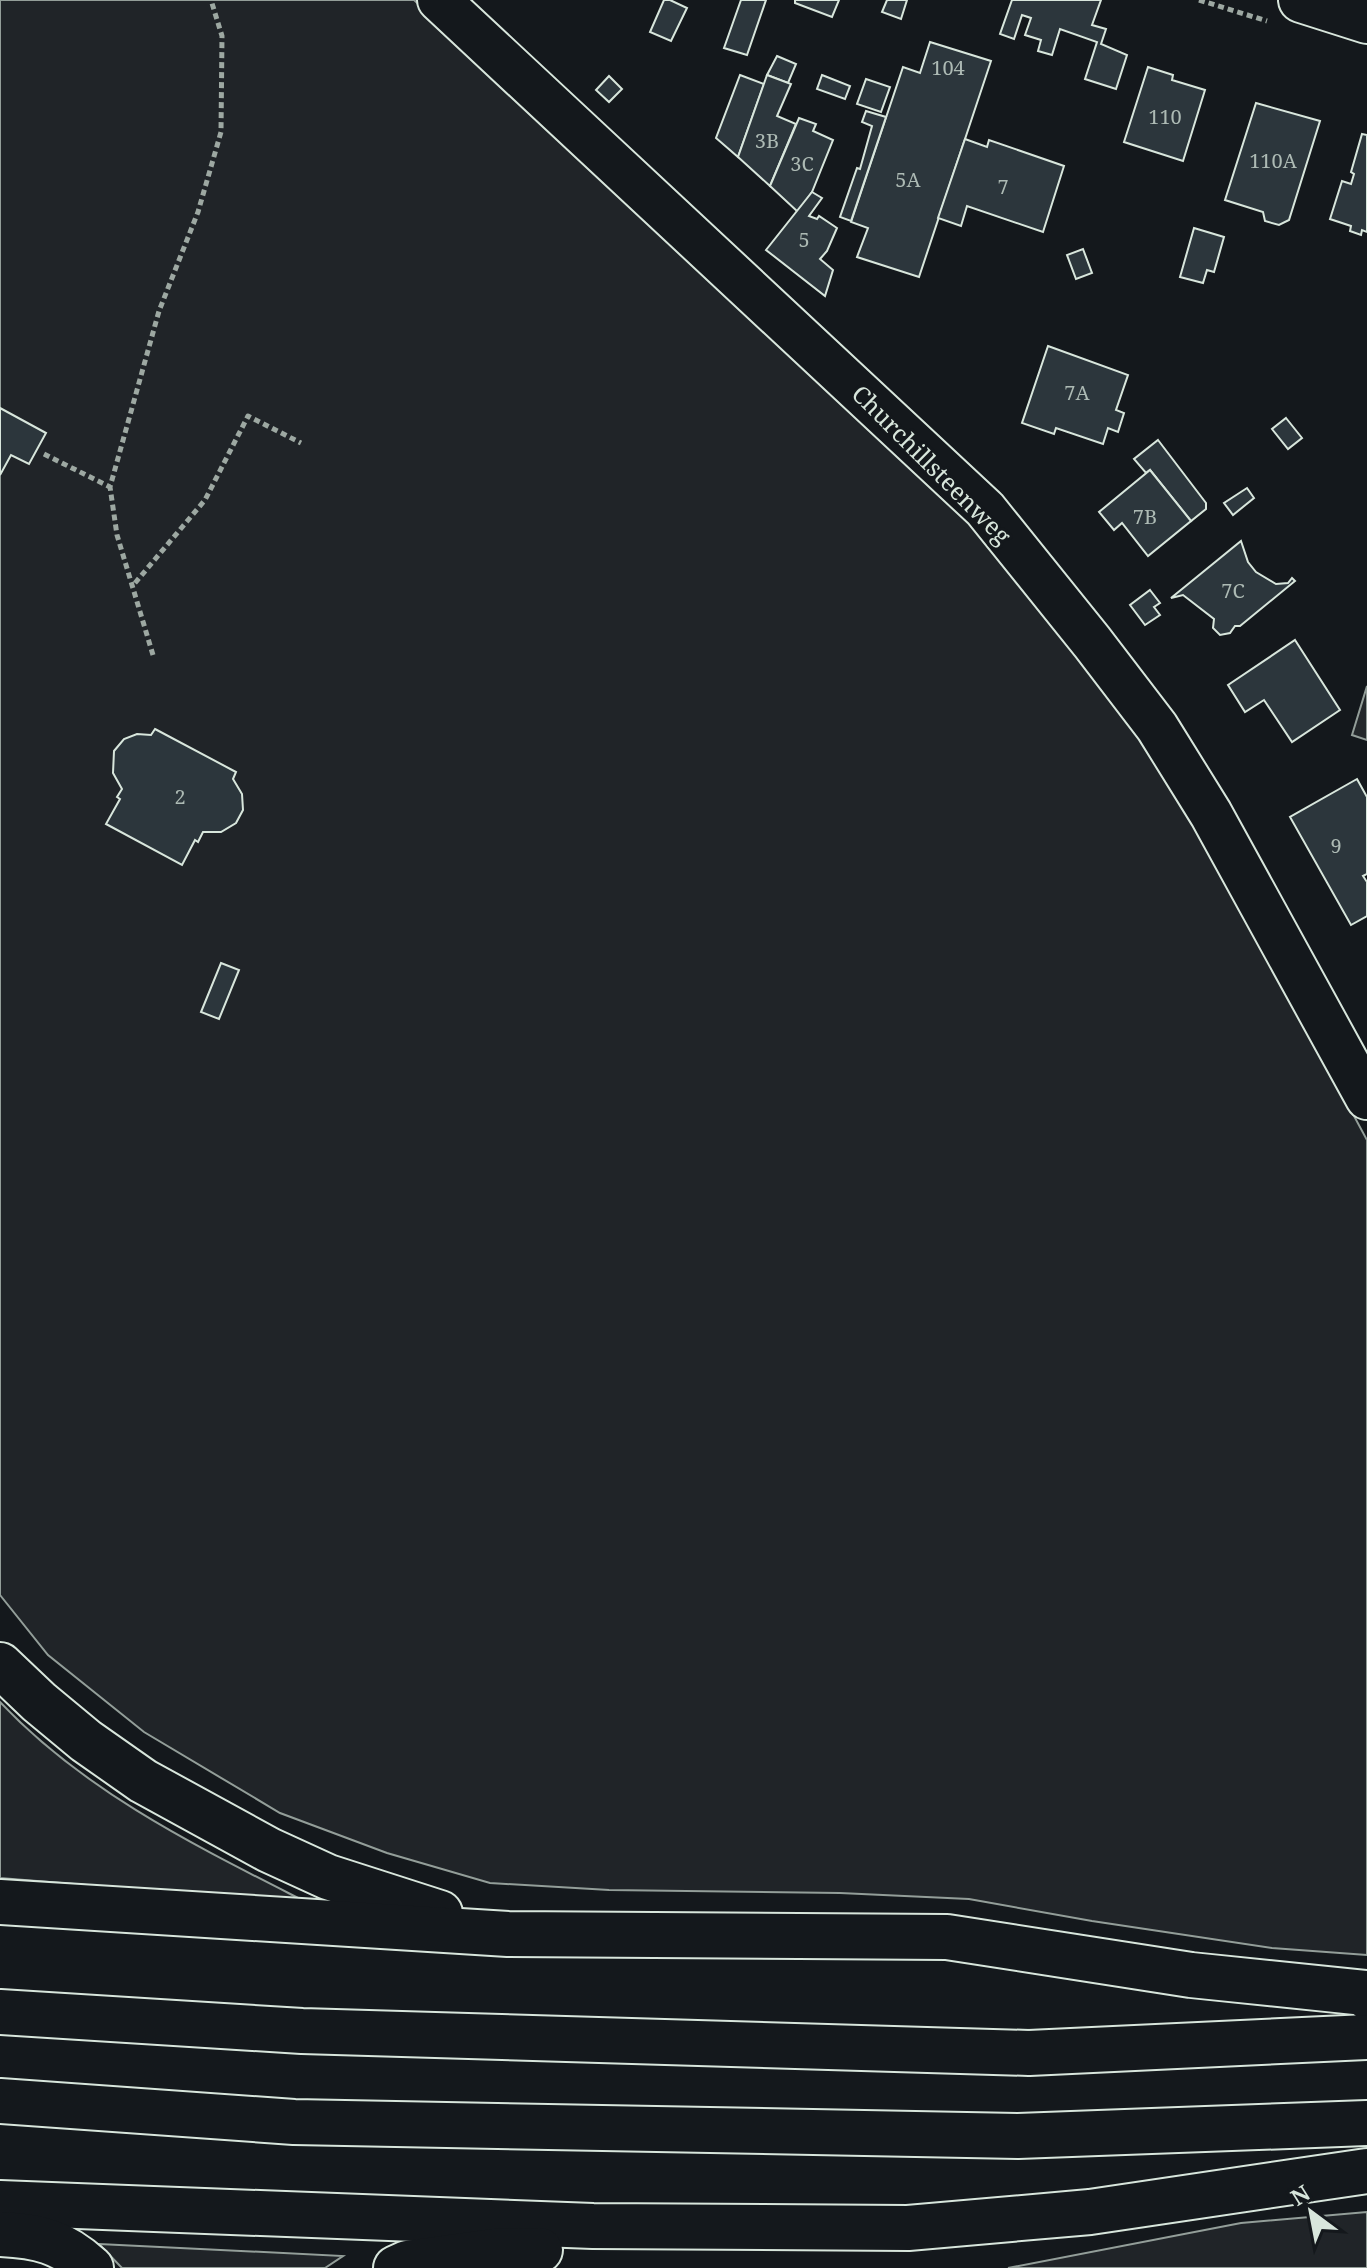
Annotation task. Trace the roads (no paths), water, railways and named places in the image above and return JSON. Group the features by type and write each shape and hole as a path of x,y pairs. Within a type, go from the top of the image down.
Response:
{"main road":[{"path":"1301,0 1367,21"},
{"path":"0,1665 62,1721 143,1781 269,1850 328,1877 508,1934"},
{"path":"0,1902 508,1934 947,1937 1191,1975 1365,1993 1367,1997"},
{"path":"0,2012 302,2031 1029,2053 1367,2037"},
{"path":"0,2101 294,2122 1002,2136 1367,2123"},
{"path":"0,2203 593,2226 908,2228 1090,2212 1367,2171"},
{"path":"396,2268 407,2263 493,2251 539,2250 593,2226"},
{"path":"0,2234 36,2236 60,2245 91,2268"}],"street":[{"name":"Churchillsteenweg","path":"439,0 985,509 1157,727 1217,825 1367,1098"}]}
